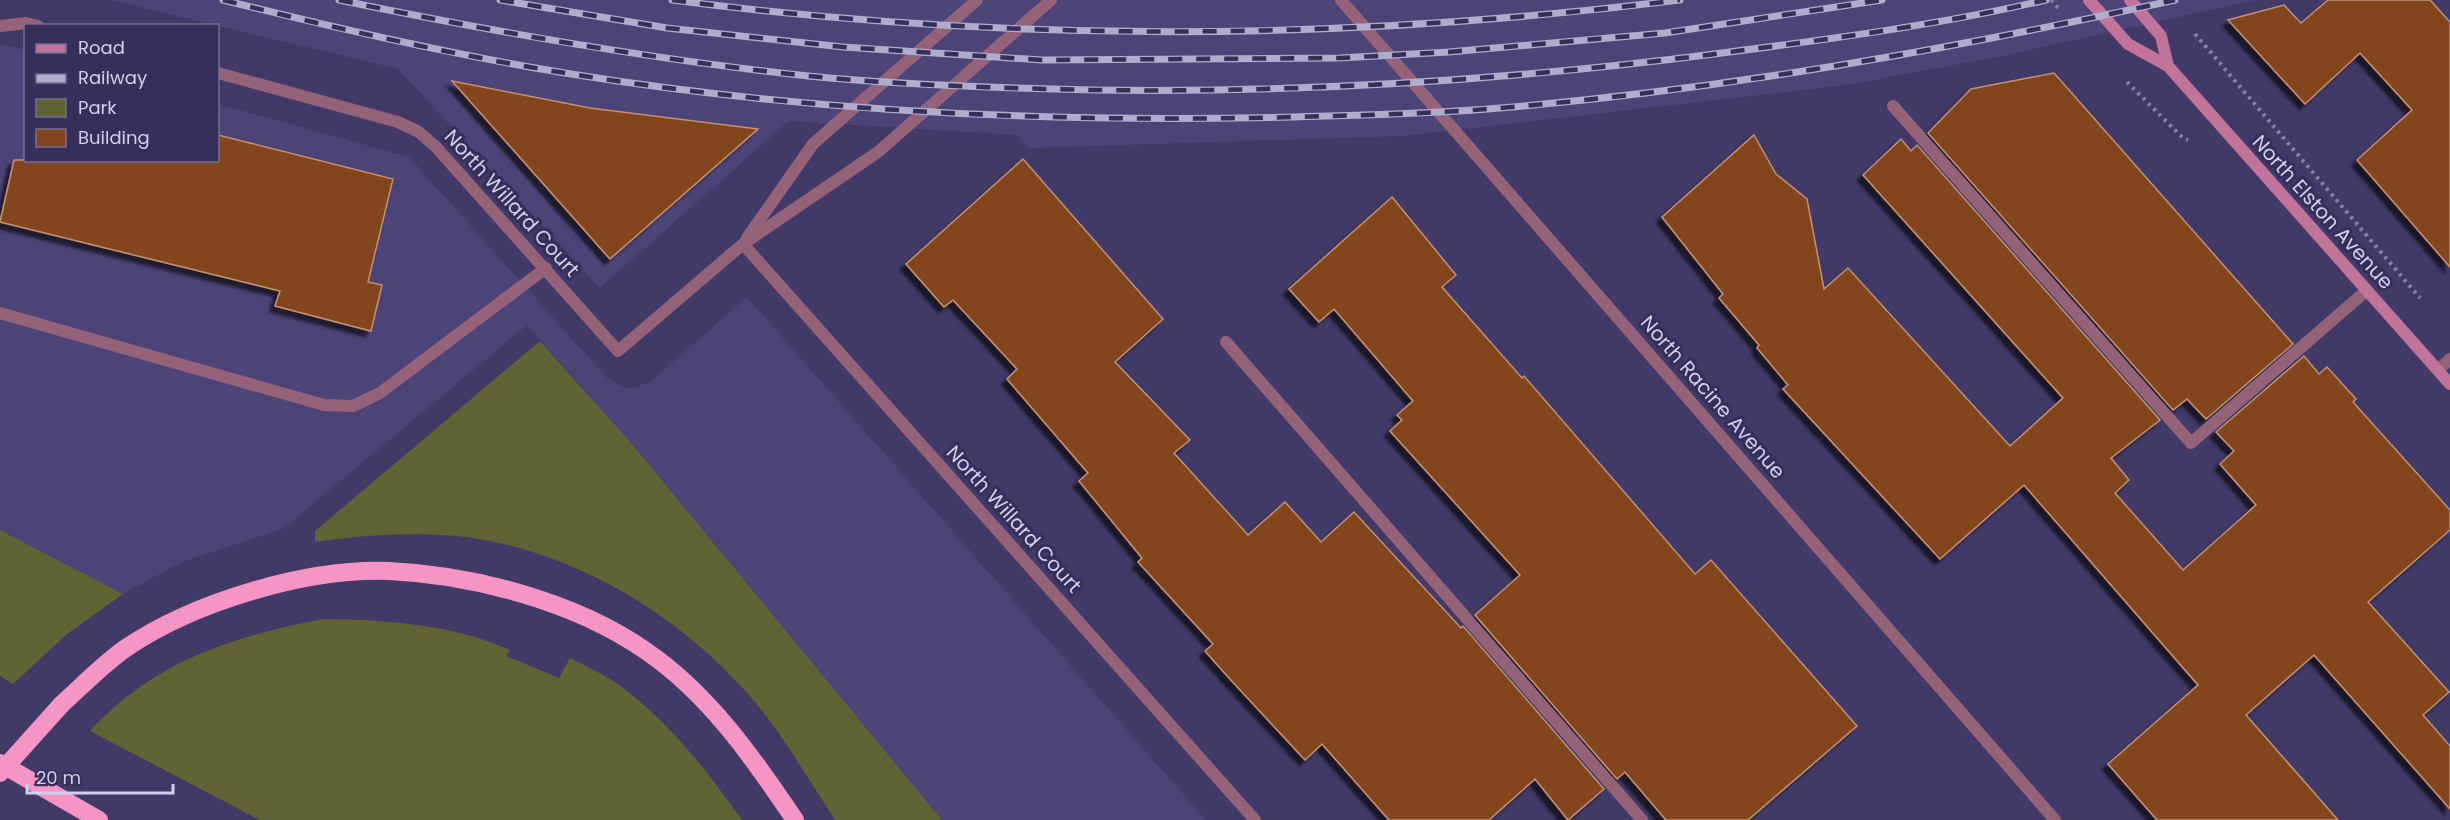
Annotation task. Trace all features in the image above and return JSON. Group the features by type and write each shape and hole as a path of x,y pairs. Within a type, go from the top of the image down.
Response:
{"highway":[{"path":"0,773 61,705 126,648 191,613 251,591 313,577 388,571 461,580 537,599 581,615 646,651 696,692 738,741 795,820"},
{"path":"0,763 99,820"}],"main road":[{"name":"North Elston Avenue","path":"2089,0 2128,44 2168,66 2450,384"},
{"name":"North Elston Avenue","path":"2130,0 2161,36 2168,66"}],"street":[{"path":"743,244 813,144 977,0"},
{"path":"743,244 878,152 1052,0"},
{"name":"North Racine Avenue","path":"1341,0 2055,820"},
{"path":"0,26 30,24"},
{"name":"North Willard Court","path":"219,73 398,122 419,132 436,147 546,268 618,351 743,244 1255,820"},
{"path":"1893,106 2191,443 2367,291"},
{"path":"0,314 324,405 353,406 380,393 546,268"},
{"path":"1226,342 1642,820"},
{"path":"2438,370 2450,359"}],"path":[{"path":"2206,47 2279,130"}],"shaded area":[{"path":"110,0 2256,0 2003,56 1847,85 1405,136 1029,148 1017,135 789,121 600,288 398,69 219,26 219,24 210,24"},
{"path":"3,44 24,50 24,162 219,162 219,104 409,157 607,378 627,389 649,383 747,297 1206,820 942,820 632,444 527,325 283,529 182,562 123,594 0,530 0,46"}],"green space":[{"path":"540,341 632,444 942,820 835,820 771,723 747,693 718,663 687,635 652,610 616,588 577,569 538,554 497,543 456,536 386,535 315,542 315,531"},
{"path":"0,530 123,594 67,634 13,684 0,676"},
{"path":"324,619 395,622 465,634 510,650 506,656 559,678 570,658 615,682 652,712 699,763 742,820 260,820 90,731 141,686 197,655 258,634"}],"building":[{"path":"2328,0 2430,0 2450,22 2450,267 2357,160 2412,110 2360,53 2305,104 2228,20 2284,5 2301,23"},
{"path":"2054,73 2293,344 2206,419 2187,399 2173,410 1928,133 1971,89"},
{"path":"452,81 590,108 758,129 610,259"},
{"path":"219,135 393,179 368,282 382,285 371,331 275,306 280,291 0,222 14,160 24,160 24,162 219,162"},
{"path":"1754,135 1776,174 1807,199 1824,289 1848,268 2010,446 2063,398 1863,175 1901,139 1911,151 1917,145 2160,420 2111,458 2129,480 2115,493 2183,570 2256,505 2220,464 2234,451 2216,432 2304,356 2319,374 2327,367 2356,399 2353,402 2450,510 2450,530 2368,602 2449,692 2423,715 2450,746 2450,809 2314,655 2246,715 2338,820 2157,820 2108,764 2198,685 2024,485 1940,559 1783,389 1788,385 1757,348 1759,345 1719,298 1723,294 1662,217"},
{"path":"1023,159 1163,319 1115,362 1190,440 1174,453 1248,535 1285,502 1321,542 1354,512 1461,628 1463,626 1604,789 1568,820 1535,779 1489,820 1389,820 1322,744 1305,760 1229,678 1205,651 1213,644 1138,562 1142,558 1079,481 1088,473 1007,379 1017,369 953,300 944,307 906,264"},
{"path":"1392,197 1456,275 1442,287 1522,378 1524,376 1695,574 1711,560 1857,726 1748,820 1666,820 1625,772 1617,779 1475,615 1520,575 1390,431 1402,420 1397,415 1413,401 1334,309 1319,322 1289,289"}],"railway":[{"path":"223,0 440,50 527,67 661,87 841,106 931,112 1112,118 1345,116 1448,112 1585,100 1755,78 1924,51 2175,0"},
{"path":"339,0 572,44 808,76 879,82 1093,90 1329,87 1565,71 1844,37 1965,17 2046,0"},
{"path":"500,0 667,28 843,47 1042,60 1340,58 1449,52 1665,33 1882,0"},
{"path":"672,0 798,14 923,24 1050,30 1176,32 1429,23 1554,14 1680,0"}]}
